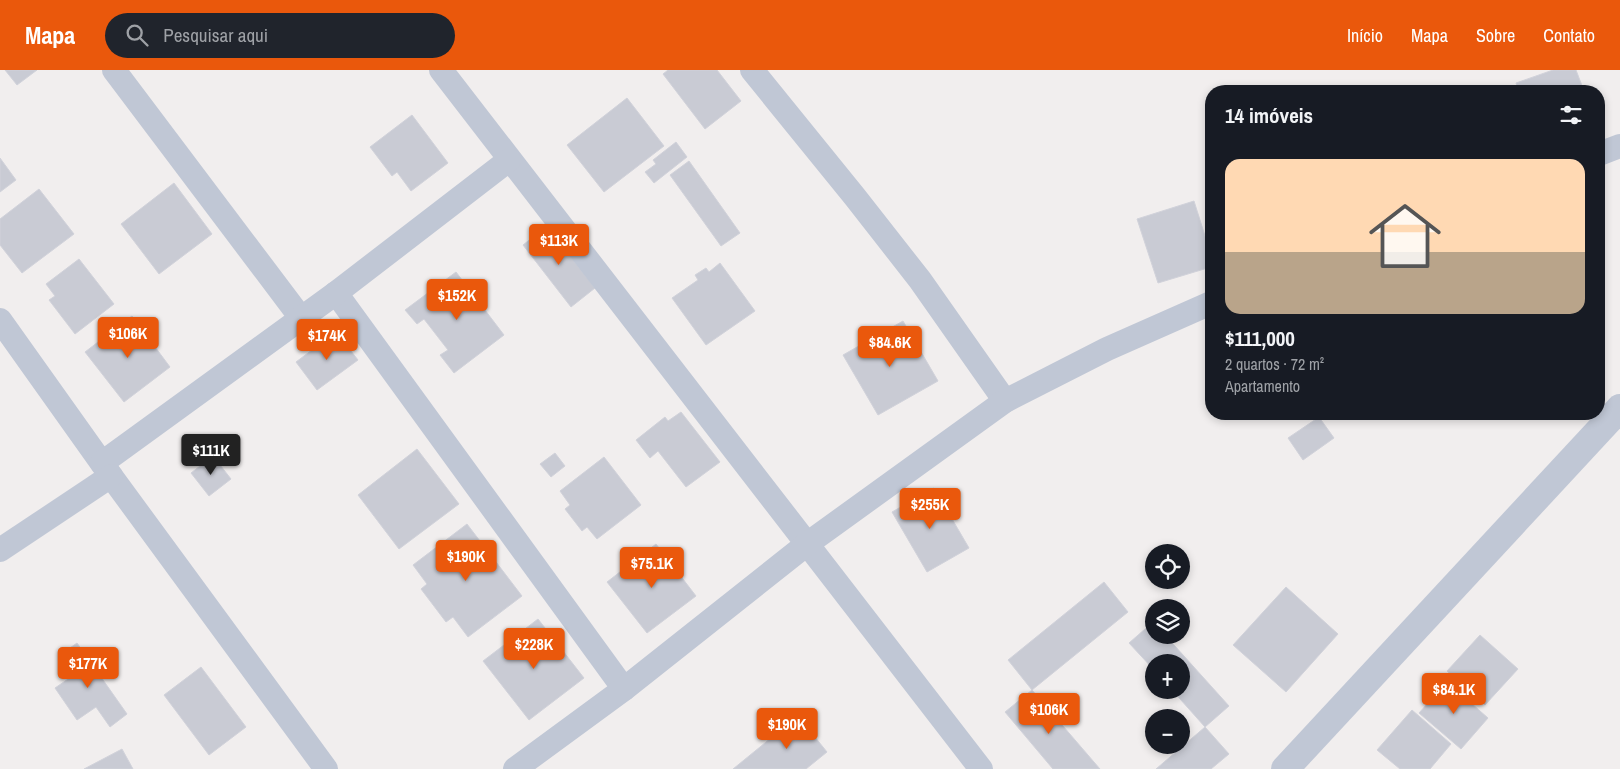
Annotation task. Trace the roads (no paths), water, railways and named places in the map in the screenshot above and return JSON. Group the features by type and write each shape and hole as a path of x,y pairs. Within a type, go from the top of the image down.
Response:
{"street":[{"path":"114,70 301,318"},
{"path":"441,70 981,769"},
{"path":"752,70 920,280 1005,401"},
{"path":"1605,152 1620,146"},
{"path":"0,550 509,160"},
{"path":"336,293 624,689"},
{"path":"515,769 624,689 807,544 1005,401 1107,349 1205,306"},
{"path":"0,320 106,470 326,769"},
{"path":"1285,769 1620,408"}]}
